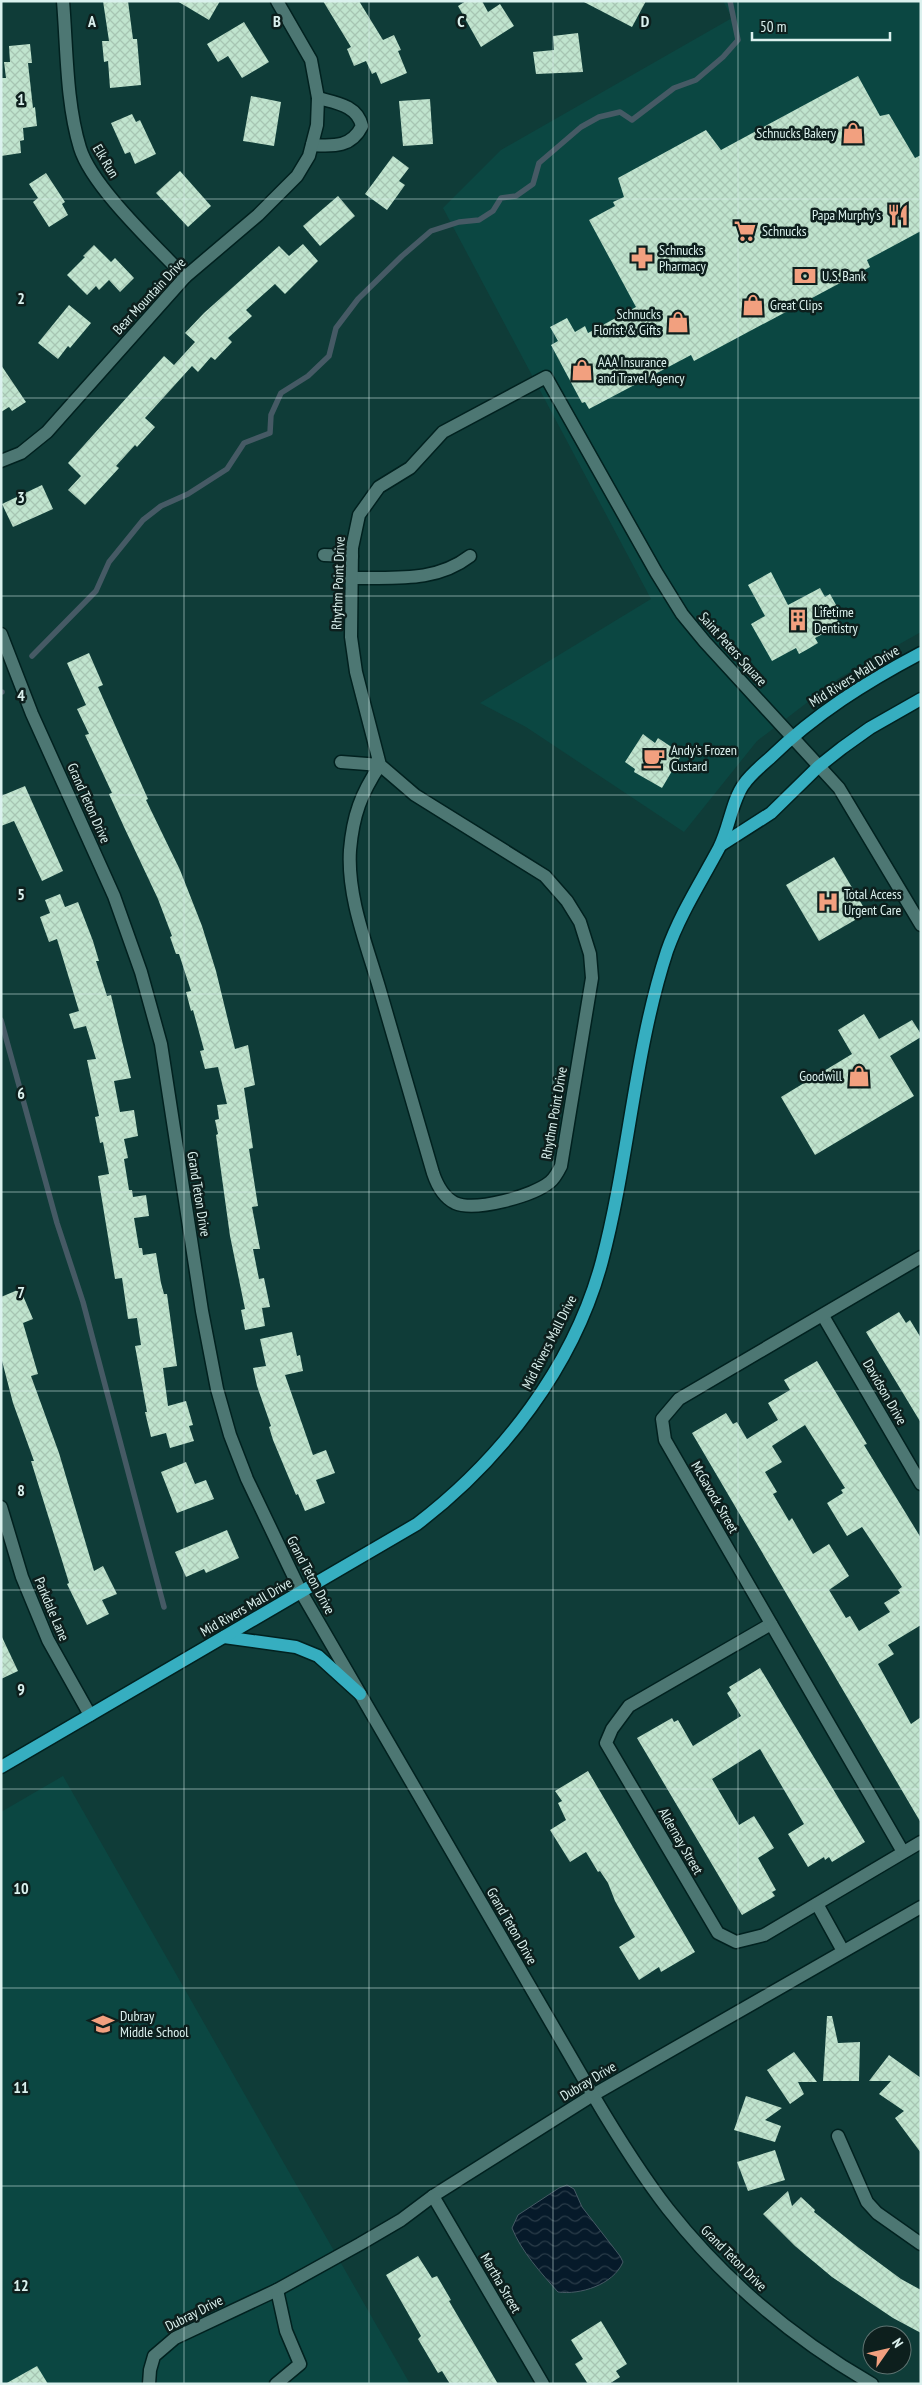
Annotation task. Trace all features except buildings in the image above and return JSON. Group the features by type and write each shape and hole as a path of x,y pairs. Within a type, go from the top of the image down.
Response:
{"main road":[{"name":"Mid Rivers Mall Drive","path":"1,1767 409,1529 444,1503 503,1444 537,1398 554,1370 585,1309 601,1262 616,1195 648,1020 668,949 686,906 721,845 743,785 791,737 837,701 921,653"},
{"name":"Mid Rivers Mall Drive","path":"721,845 771,813 818,767 870,728 921,699"},
{"path":"224,1637 296,1647 318,1656 360,1694"}],"street":[{"name":"Elk Run","path":"63,1 72,110 80,150 97,180 185,277"},
{"name":"Bear Mountain Drive","path":"1,461 22,453 47,432 185,277 258,215 297,176 309,156 312,145 317,125 318,98 311,60 277,1"},
{"path":"312,145 339,146 350,141 362,126 360,119 346,106 318,98"},
{"name":"Rhythm Point Drive","path":"380,765 363,792 356,811 350,850 352,883 365,940 435,1179 449,1199 468,1207 484,1206 536,1190 556,1176 562,1161 592,978 590,954 582,928 567,901 545,876 415,795 380,765 354,661 350,625 352,556 354,532 359,515 379,487 410,468 449,428 546,377"},
{"name":"Saint Peters Square","path":"546,377 682,614 704,642 839,788 921,925"},
{"path":"324,555 352,556"},
{"path":"351,578 430,575 448,570 470,556"},
{"name":"Grand Teton Drive","path":"1,634 32,714 114,896 141,972 161,1044 202,1311 217,1389 246,1479 301,1592 593,2095 624,2146 668,2209 716,2264 778,2322 839,2365 872,2384"},
{"path":"341,762 380,765"},
{"name":"McGavock Street","path":"903,1852 665,1440 662,1419 679,1399 921,1257"},
{"name":"Davidson Drive","path":"823,1316 921,1484"},
{"name":"Parkdale Lane","path":"1,1507 22,1577 48,1640 90,1715"},
{"name":"Aldernay Street","path":"771,1624 629,1706 612,1729 606,1743 718,1933 736,1942 764,1935 921,1842"},
{"path":"817,1904 843,1951"},
{"name":"Dubray Drive","path":"149,2384 154,2356 175,2338 277,2290 393,2225 433,2196 593,2095 921,1906"},
{"path":"838,2136 867,2202 877,2213 921,2244"},
{"name":"Martha Street","path":"433,2196 543,2384"},
{"path":"276,2384 300,2364 286,2331 277,2290"}],"shaded area":[{"path":"723,1 921,1 921,632 839,678 757,741 684,832 526,727 480,703 651,599 443,208 501,150 732,18"},
{"name":"Dubray Middle School","path":"63,1776 410,2384 1,2384 1,1812"}],"water":[{"path":"567,2185 574,2189 582,2207 623,2262 612,2277 595,2287 567,2293 558,2292 545,2277 526,2253 512,2228 518,2215 559,2188"}],"waterway":[{"path":"32,656 96,591 109,562 143,520 161,506 188,494 227,469 244,443 270,433 271,415 281,393 308,376 329,356 336,328 358,299 402,256 431,231 459,222 479,220 493,211 501,198 516,196 533,184 539,163 581,127 599,117 620,112 632,120 674,88 696,80 723,57 738,40 730,1"},
{"path":"1,1020 57,1223 83,1302 164,1607"}],"place":[{"name":"Schnucks Bakery","path":"853,133"},
{"name":"Papa Murphy's","path":"898,215"},
{"name":"Schnucks","path":"745,231"},
{"name":"Schnucks Pharmacy","path":"642,258"},
{"name":"U.S. Bank","path":"805,276"},
{"name":"Great Clips","path":"753,305"},
{"name":"Schnucks Florist & Gifts","path":"678,322"},
{"name":"AAA Insurance and Travel Agency","path":"582,370"},
{"name":"Lifetime Dentistry","path":"798,620"},
{"name":"Andy's Frozen Custard","path":"654,758"},
{"name":"Total Access Urgent Care","path":"828,902"},
{"name":"Goodwill","path":"859,1076"},
{"name":"Dubray Middle School","path":"103,2024"}]}
